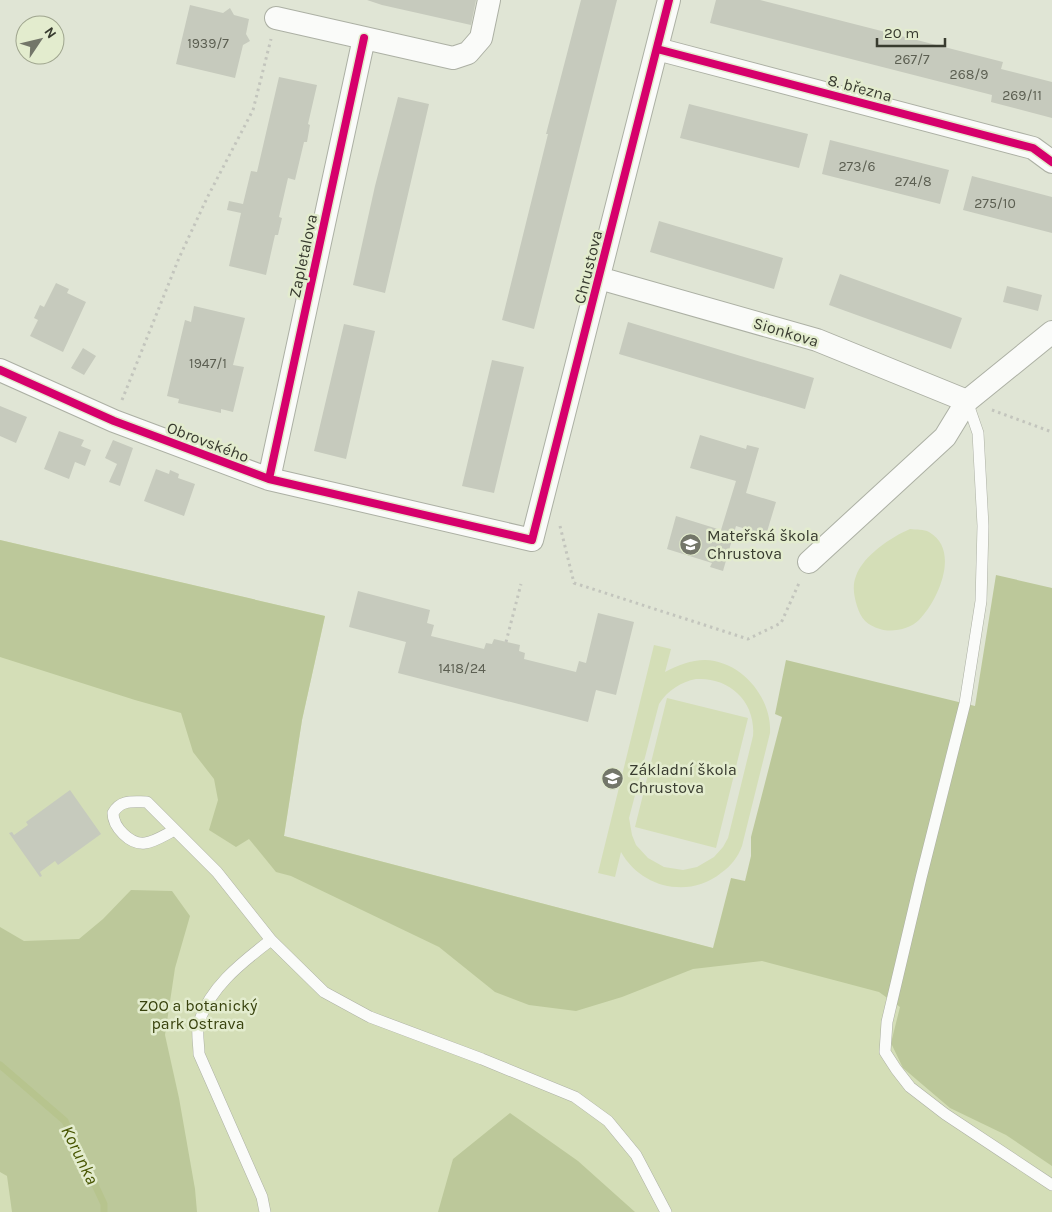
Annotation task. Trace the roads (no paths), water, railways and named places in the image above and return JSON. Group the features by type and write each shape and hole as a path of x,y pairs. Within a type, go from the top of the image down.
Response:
{"street":[{"path":"276,18 453,58 468,53 481,38 489,0"},
{"name":"Chrustova","path":"532,540 669,0"},
{"name":"Zapletalova","path":"269,479 364,38"},
{"name":"8. března","path":"657,49 1042,146 1052,162"},
{"name":"Sionkova","path":"599,278 817,340 967,400"},
{"path":"809,562 945,437 967,400 1052,332"},
{"name":"Obrovského","path":"0,370 114,421 269,479 532,540"}],"lane":[{"path":"967,400 978,434 983,526 981,601 965,703 887,1022 885,1052 910,1087 945,1114 1052,1185"},
{"path":"175,830 145,843 135,841 116,826 113,813 117,806 125,801 147,802 175,830 217,872 271,940 324,992 370,1017 482,1059 575,1097 608,1121 636,1155 666,1212"},
{"path":"265,1212 262,1197 200,1054 198,1029 204,1008 215,992 249,957 271,940"}],"waterway":[{"name":"Korunka","path":"0,1065 65,1121 104,1204 104,1212"}],"place":[{"name":"Mateřská škola Chrustova","path":"691,544"},
{"name":"Základní škola Chrustova","path":"613,778"}],"park label":[{"name":"ZOO a botanický park Ostrava","path":"198,1014"}]}
